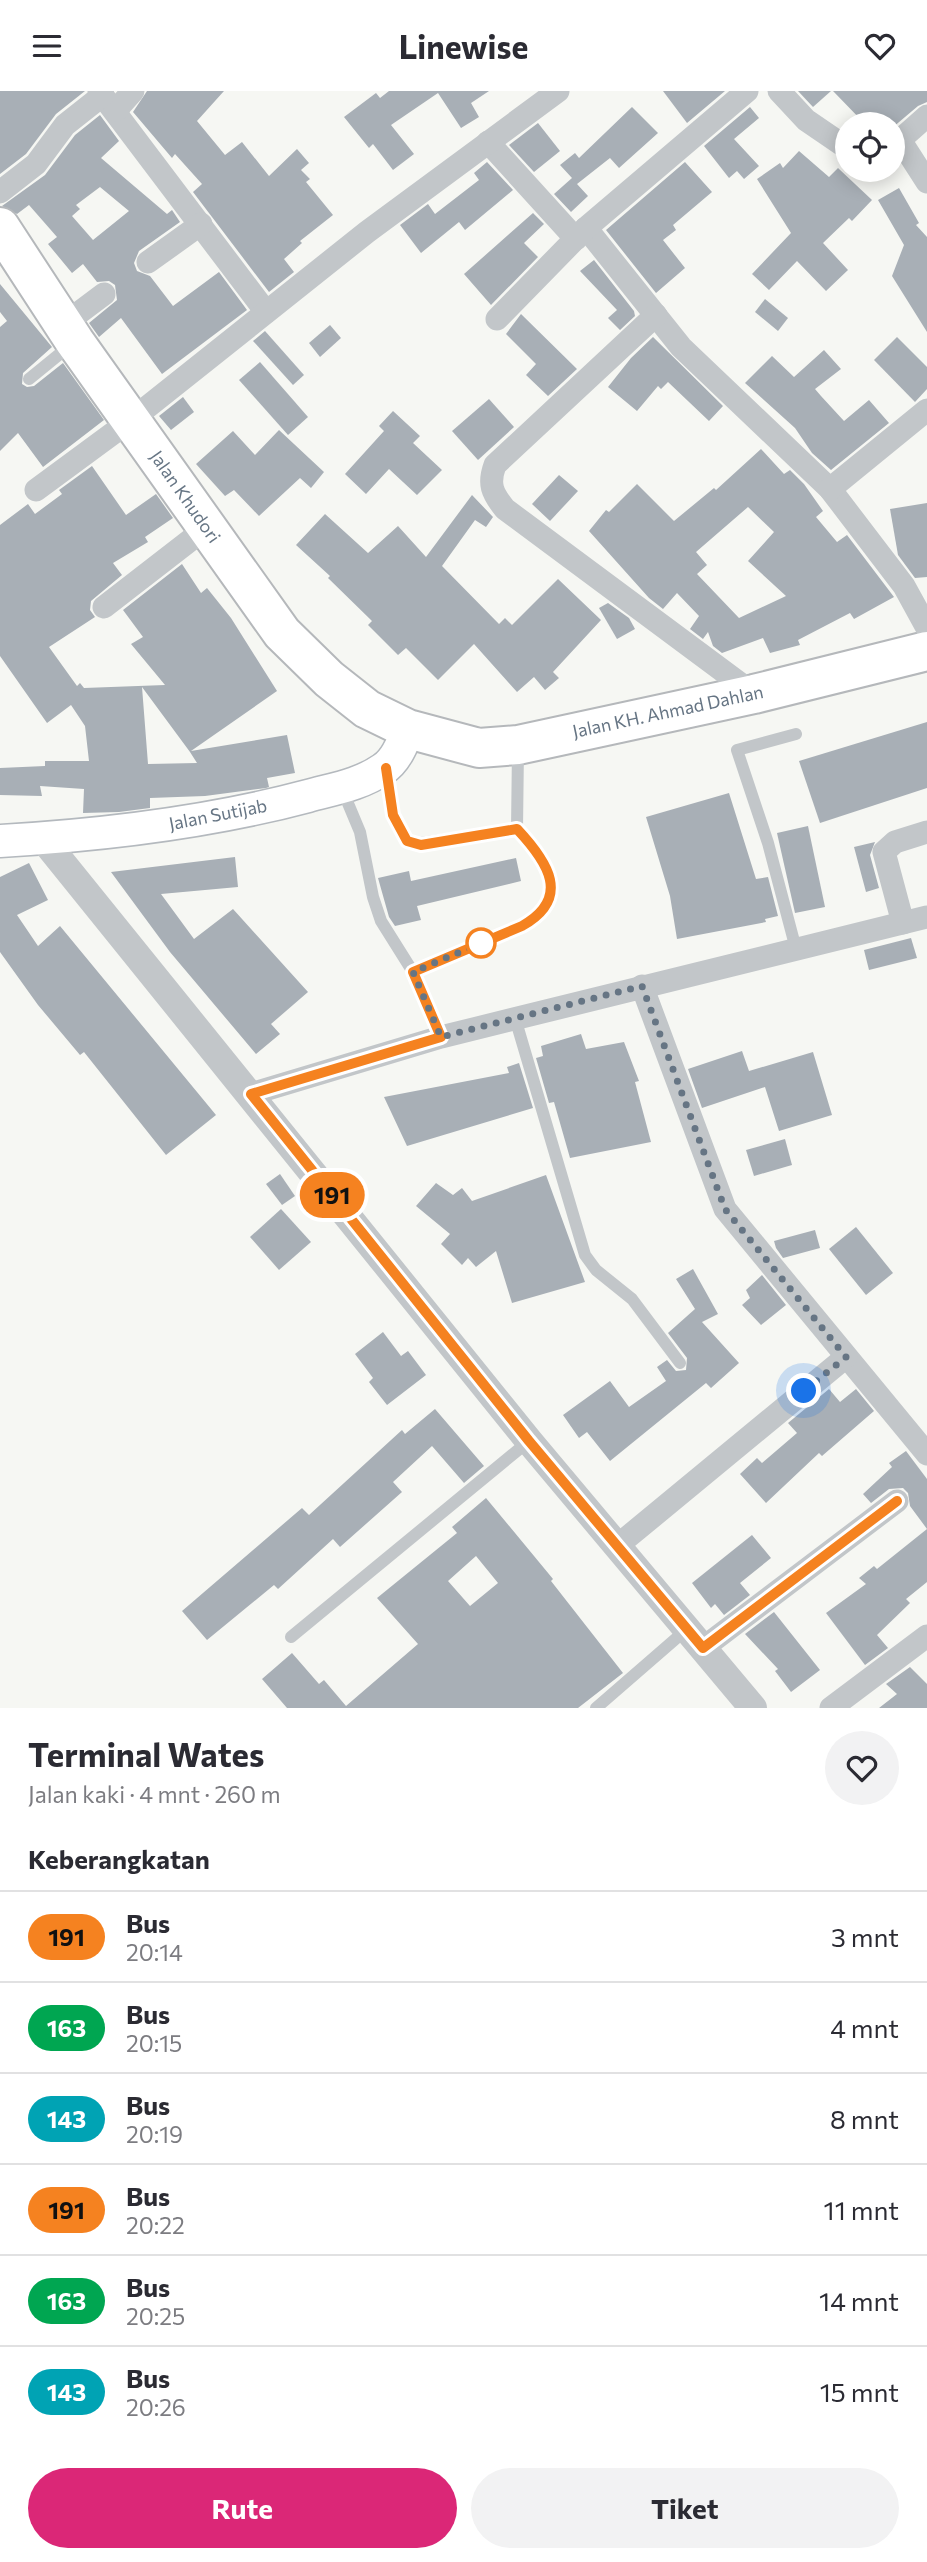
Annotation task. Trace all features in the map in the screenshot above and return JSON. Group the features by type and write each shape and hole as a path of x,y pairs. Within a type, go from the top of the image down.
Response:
{"highway":[{"name":"Jalan Khudori","path":"5,246 282,633 329,679 367,709 408,729"},
{"name":"Jalan KH. Ahmad Dahlan","path":"408,729 479,748 518,745 754,694 927,651"}],"main road":[{"path":"386,768 400,749 408,729"},
{"name":"Jalan Sutijab","path":"0,841 157,827 249,811 342,787 386,768"}],"street":[{"path":"0,192 36,164 65,125 106,99 133,91"},
{"path":"36,490 558,91"},
{"path":"497,319 581,234 747,91"},
{"path":"779,91 806,120 835,140"},
{"path":"106,99 266,312"},
{"path":"905,136 927,115"},
{"path":"488,142 581,234 656,315 681,347 830,489 904,586 927,628"},
{"path":"905,155 927,182"},
{"path":"148,261 201,224"},
{"path":"69,333 104,294"},
{"path":"656,315 495,465 491,478 493,494 505,509 754,694"},
{"path":"830,489 927,410"},
{"path":"104,607 206,528"},
{"path":"902,923 884,852 895,842 927,832"},
{"path":"43,839 529,1441 753,1708"},
{"path":"251,1094 441,1037 927,917"},
{"path":"642,986 725,1209 927,1454"},
{"path":"618,1546 846,1357"},
{"path":"695,1639 897,1501"},
{"path":"831,1708 927,1636"}],"lane":[{"path":"29,379 69,333"},
{"path":"796,734 737,750 768,843 796,949"},
{"path":"413,972 522,926 537,918 548,906 552,888 547,870 536,849 517,829 518,745"},
{"path":"386,768 397,826 402,835 414,844 517,829"},
{"path":"342,787 360,832 373,897 382,921 413,972 441,1037"},
{"path":"515,1018 585,1255 596,1270 632,1299 680,1363"},
{"path":"291,1637 529,1441"},
{"path":"596,1708 695,1639"}],"building":[{"path":"0,91 85,91 56,114 26,154 0,174"},
{"path":"147,91 224,91 197,121 225,155 242,142 269,176 297,149 309,163 301,170 310,179 306,182 333,215 300,241 302,243 284,259 294,272 269,292 193,192 202,184 175,154 172,158 133,112"},
{"path":"389,91 489,91 471,103 479,117 461,128 438,93 391,125 414,154 393,170 373,144 369,148 344,117 376,93 380,98"},
{"path":"663,91 725,91 687,123"},
{"path":"798,91 831,91 813,107"},
{"path":"833,91 927,91 927,102 905,117 905,112 853,112"},
{"path":"632,107 658,133 619,168 610,158 577,184 588,196 571,212 554,194 572,178 560,165 575,153 579,158"},
{"path":"750,107 759,118 734,139 759,166 744,179 737,171 729,178 704,146"},
{"path":"100,115 119,141 101,158 167,214 172,210 180,222 139,251 134,263 137,271 150,276 173,306 219,272 247,310 162,374 121,318 99,337 89,323 117,300 115,285 109,281 97,282 83,264 72,273 48,244 57,237 29,205 17,214 2,206 45,175 75,135","holes":["100,187 129,211 93,240 72,216 80,209 76,205"]},
{"path":"538,123 560,151 534,172 509,145"},
{"path":"799,151 829,177 835,171 835,182 853,182 872,200 852,221 849,218 823,243 848,270 826,291 797,261 769,290 752,274 791,233 757,179 780,163 783,168"},
{"path":"487,162 513,190 465,230 459,222 421,253 400,225 428,204 435,214 479,180 474,173"},
{"path":"685,162 712,192 673,225 676,230 663,240 685,268 656,293 606,230"},
{"path":"899,188 919,223 916,225 927,237 927,332 892,276 904,245 878,200"},
{"path":"533,213 544,224 524,243 538,257 491,305 464,274"},
{"path":"594,260 634,311 635,316 620,330 608,318 617,310 580,271"},
{"path":"0,284 52,347 23,373 22,384 27,387 34,386 63,363 104,420 43,467 18,433 0,451 0,327 7,321 0,312"},
{"path":"765,299 788,318 778,331 755,312"},
{"path":"521,314 577,369 548,396 526,375 536,364 506,334"},
{"path":"330,325 341,338 320,357 309,343"},
{"path":"265,331 304,375 293,385 253,341"},
{"path":"653,337 723,406 709,421 668,382 661,389 658,386 637,411 608,387 631,358"},
{"path":"897,337 927,367 927,389 915,402 874,360"},
{"path":"824,350 841,369 815,389 821,396 844,421 869,400 889,423 831,470 812,453 795,428 745,383 772,356 794,377"},
{"path":"260,362 308,417 288,435 239,380"},
{"path":"183,397 194,412 171,430 159,416"},
{"path":"489,399 514,427 478,460 452,431"},
{"path":"393,411 420,436 413,443 442,470 417,495 389,469 366,494 345,474 384,431 379,426"},
{"path":"279,430 324,472 311,488 300,478 259,516 234,490 225,496 196,464 233,431 255,455"},
{"path":"761,449 784,474 790,470 804,484 823,511 816,517 837,542 847,535 894,597 854,619 850,613 798,640 800,645 770,653 763,638 722,653 713,646 708,632 703,639 690,629 699,616 677,593 663,609 649,598 589,531 606,510 609,512 637,484 674,521 714,488 716,490","holes":["748,507 774,532 748,561 786,596 739,618 697,574 707,565 696,552"]},
{"path":"92,466 126,515 156,494 173,518 145,537 148,542 113,563 122,575 91,601 90,610 95,617 49,647 77,686 80,683 84,688 165,685 131,644 143,637 123,610 182,564 201,593 207,588 231,618 277,691 191,751 287,735 295,773 267,778 269,787 266,788 205,796 150,798 150,808 119,812 83,813 84,789 40,786 42,796 0,795 0,768 45,766 45,761 89,761 85,726 71,705 47,723 0,656 0,525 28,504 35,514 62,494 59,490","holes":["142,687 197,763 148,764"]},
{"path":"559,475 578,491 550,521 532,504"},
{"path":"472,495 493,517 486,527 475,520 442,566 499,624 505,618 512,625 558,579 601,620 553,672 559,678 545,690 534,677 517,692 474,644 438,680 406,648 398,655 368,625 372,621 328,578 330,576 296,545 325,514 368,553 398,526 426,557"},
{"path":"927,503 927,577 915,578 898,555 890,509"},
{"path":"608,603 629,618 635,629 617,639 599,608"},
{"path":"927,722 927,788 820,823 799,761"},
{"path":"729,793 756,879 768,877 778,916 765,919 766,922 677,939 670,896 646,817"},
{"path":"808,826 825,907 795,913 777,833"},
{"path":"875,842 870,855 879,888 866,892 854,847"},
{"path":"235,857 238,887 161,894 194,939 233,909 308,992 271,1024 280,1034 256,1054 170,952 111,872"},
{"path":"516,858 521,881 417,906 421,920 395,926 389,917 378,878 409,871 411,881"},
{"path":"29,863 48,900 17,915 38,946 60,926 216,1115 166,1155 84,1052 80,1055 38,1005 0,952 0,877"},
{"path":"911,938 917,958 869,970 864,950"},
{"path":"581,1034 586,1049 624,1042 639,1081 635,1082 651,1142 570,1158 554,1102 549,1103 536,1058 543,1056 541,1046"},
{"path":"742,1051 749,1071 813,1052 832,1115 779,1131 765,1087 702,1108 688,1069"},
{"path":"519,1063 533,1108 407,1146 384,1097 509,1073 507,1067"},
{"path":"785,1139 792,1165 754,1176 746,1150"},
{"path":"280,1174 295,1196 282,1205 266,1184"},
{"path":"546,1175 585,1282 512,1303 496,1251 476,1267 468,1258 462,1265 441,1244 450,1234 416,1206 436,1183 453,1195 462,1188 472,1201"},
{"path":"281,1209 311,1242 279,1270 250,1237"},
{"path":"856,1227 893,1273 866,1295 829,1249"},
{"path":"815,1230 820,1248 783,1258 776,1248 774,1241"},
{"path":"693,1269 718,1314 702,1322 739,1363 711,1388 706,1383 610,1461 587,1432 579,1438 563,1415 610,1381 629,1407 666,1381 657,1367 667,1360 676,1371 686,1370 687,1358 668,1333 695,1309 676,1279"},
{"path":"762,1275 786,1305 761,1325 742,1305 750,1298 746,1290"},
{"path":"383,1332 401,1356 408,1351 426,1375 387,1405 369,1382 373,1378 355,1354"},
{"path":"829,1389 840,1402 856,1389 874,1411 822,1456 819,1453 766,1503 740,1474 757,1458 762,1463 797,1433 788,1423"},
{"path":"435,1409 484,1466 464,1483 432,1446 393,1482 402,1492 340,1547 333,1539 278,1589 274,1585 207,1640 182,1611 302,1508 309,1515 402,1430 405,1434"},
{"path":"906,1451 927,1479 927,1529 910,1506 908,1493 903,1488 889,1489 871,1503 863,1494 892,1467 889,1463"},
{"path":"486,1498 553,1579 551,1581 623,1673 578,1708 287,1708 262,1679 292,1653 319,1684 324,1680 346,1706 418,1644 377,1598 457,1533 452,1527","holes":["476,1556 498,1583 470,1606 448,1581"]},
{"path":"927,1529 927,1582 906,1599 910,1603 877,1635 888,1648 865,1665 826,1613 866,1584 859,1578 874,1566 877,1569"},
{"path":"752,1535 771,1558 740,1583 750,1595 724,1615 715,1604 711,1608 692,1583"},
{"path":"774,1612 820,1670 791,1692 775,1671 778,1669 745,1634"},
{"path":"910,1667 927,1684 927,1708 879,1708 897,1694 886,1684"}],"bus line":[{"name":"191","path":"386,768 393,815 407,841 421,845 517,829 536,849 547,870 552,888 548,906 537,918 522,926 413,972 441,1037 251,1094 529,1441 703,1648 897,1501"}],"route":[{"path":"481,943 413,972 441,1037 642,986 725,1209 846,1357 804,1391"}]}
